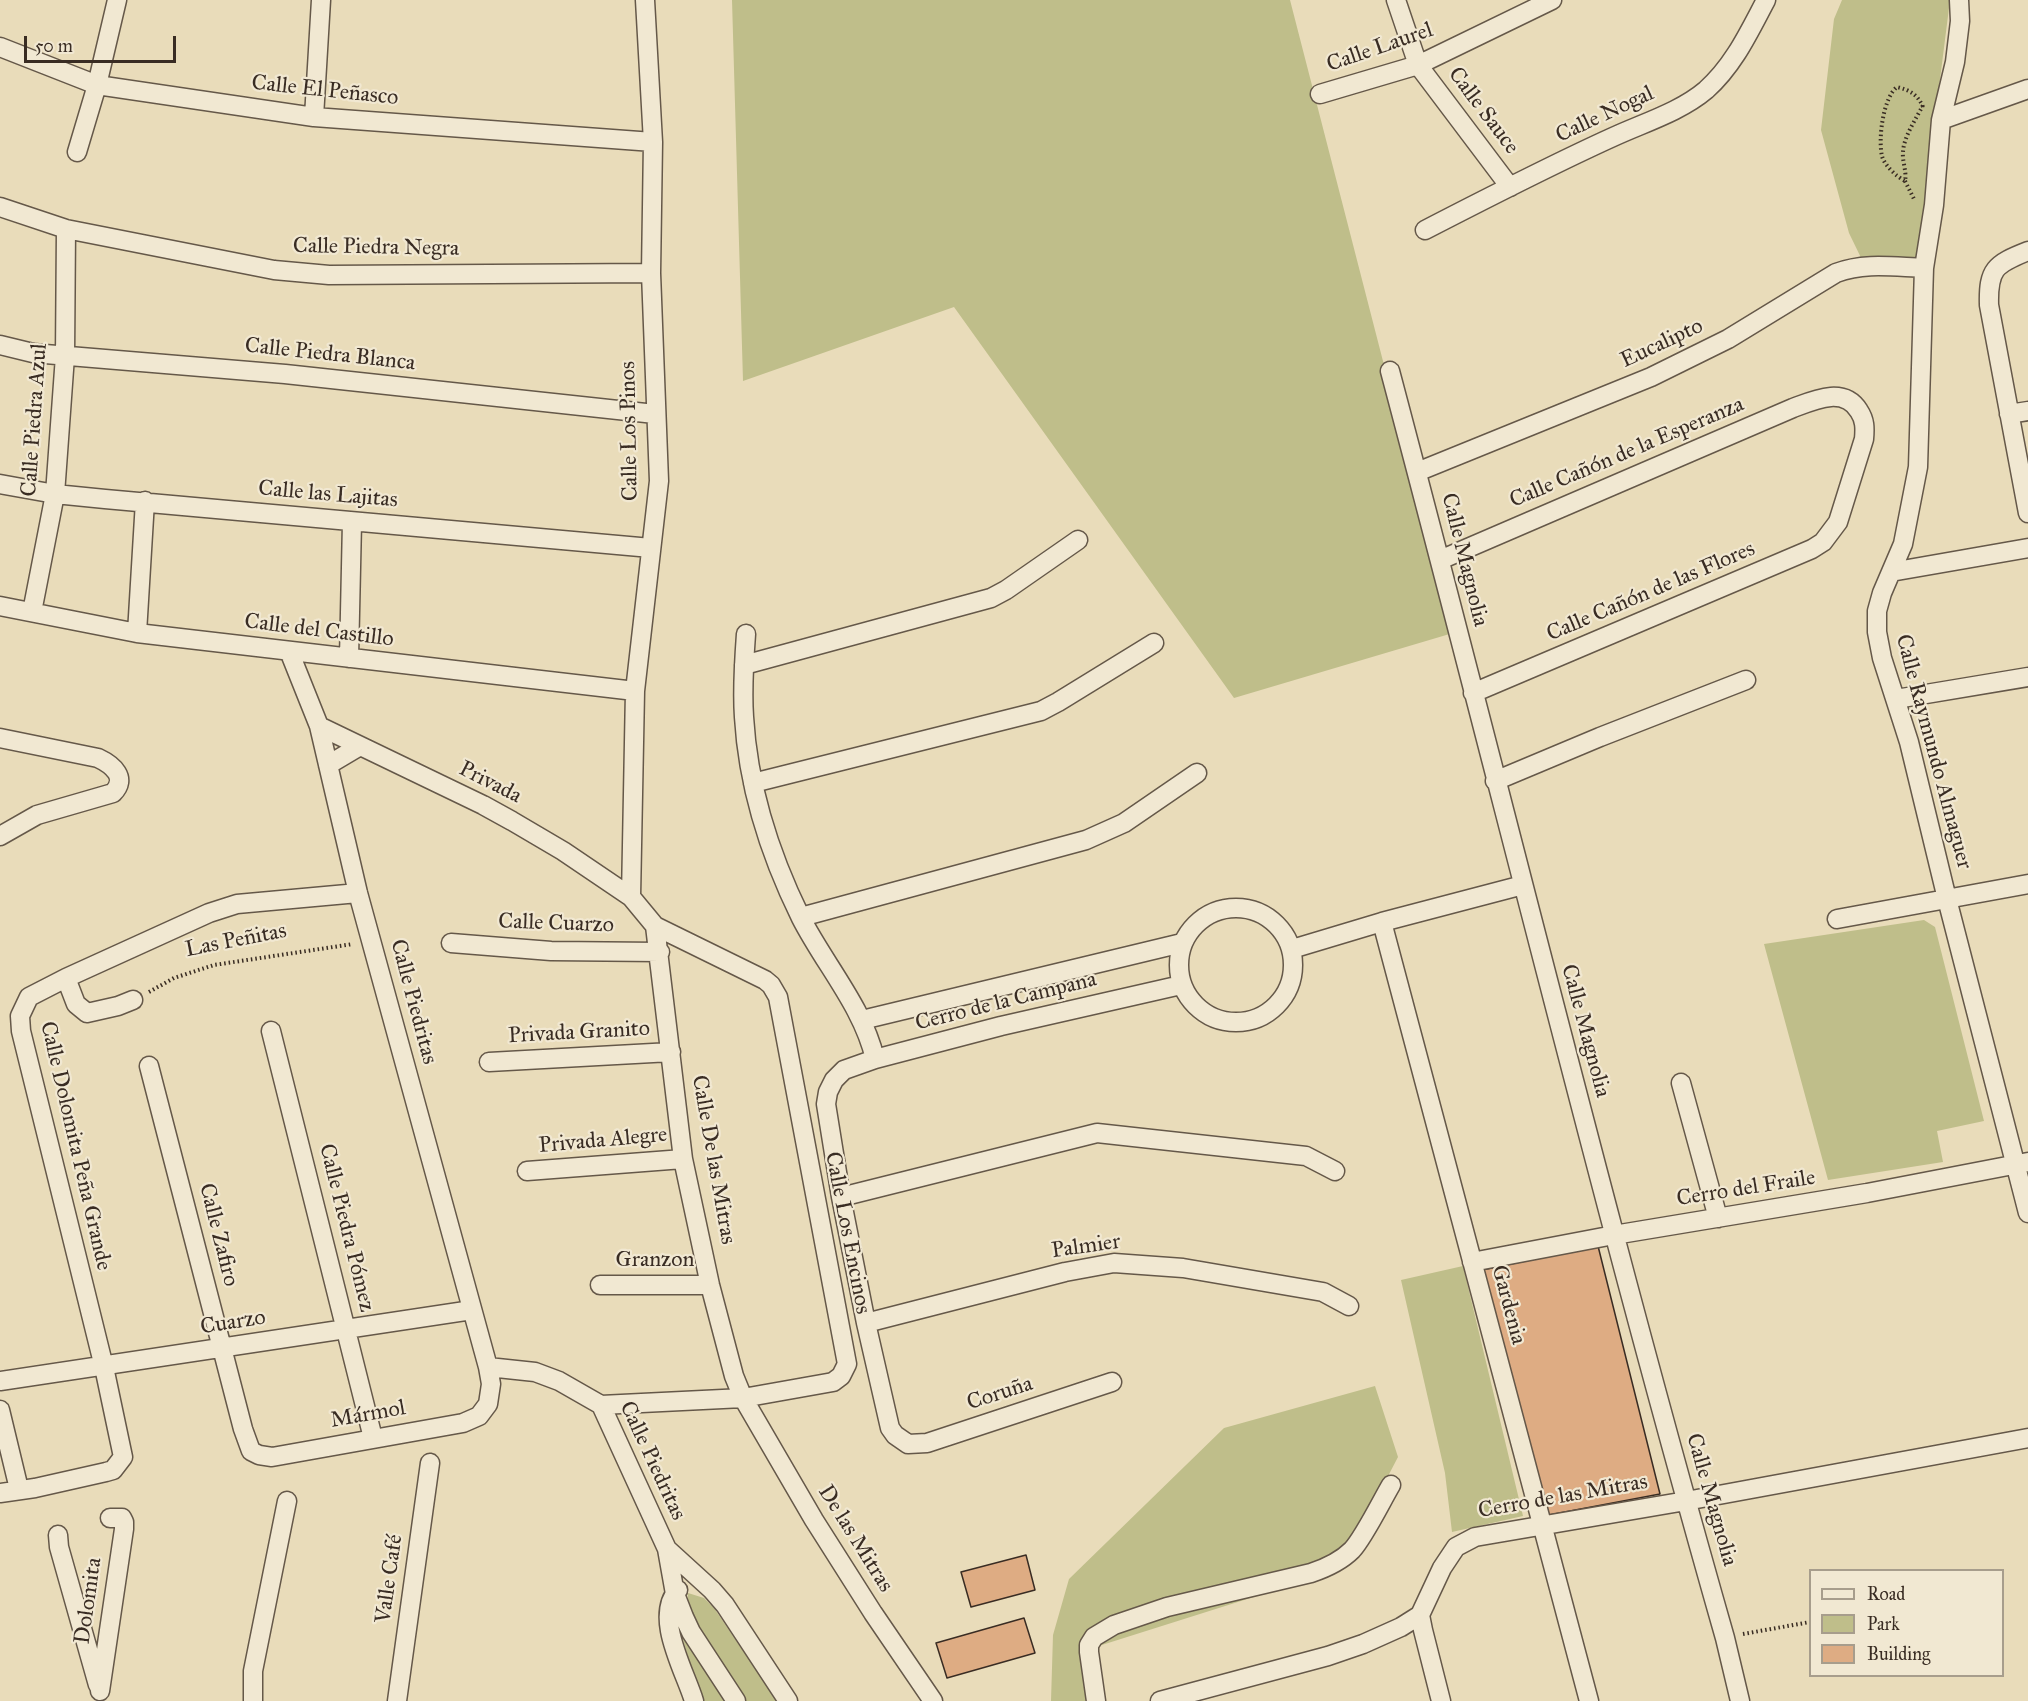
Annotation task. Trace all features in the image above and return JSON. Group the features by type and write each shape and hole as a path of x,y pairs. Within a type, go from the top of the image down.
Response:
{"street":[{"path":"77,152 97,85 117,0"},
{"path":"314,117 321,0"},
{"name":"Calle Los Pinos","path":"631,897 635,691 659,481 651,273 653,142 645,0"},
{"name":"Calle Sauce","path":"1396,0 1418,65 1510,187"},
{"name":"Calle Laurel","path":"1320,94 1418,65 1552,0"},
{"name":"Calle Nogal","path":"1425,230 1676,108 1703,92 1720,76 1738,52 1766,0"},
{"name":"Calle Raymundo Almaguer","path":"1959,0 1960,21 1955,62 1941,120 1934,205 1924,268 1918,467 1908,526 1877,611 1877,632 1882,658 1909,742 1947,899 2021,1163 2028,1213"},
{"name":"Calle El Peñasco","path":"0,47 97,85 314,117 653,142"},
{"path":"1941,120 2028,89"},
{"name":"Calle Piedra Negra","path":"0,207 66,229 274,270 328,275 651,273"},
{"name":"Calle Piedra Azul","path":"32,612 56,494 64,356 66,229"},
{"path":"2028,251 2006,260 1993,271 1989,286 1989,305 2028,513"},
{"name":"Eucalipto","path":"1417,472 1651,377 1728,339 1836,273 1851,267 1868,265 1924,268"},
{"name":"Calle Piedra Blanca","path":"0,345 64,356 285,374 655,414"},
{"name":"Calle Magnolia","path":"1390,371 1614,1235 1725,1638 1740,1701"},
{"name":"Calle Cañón de la Esperanza","path":"1440,560 1792,408 1835,396 1846,398 1854,404 1866,426 1838,522"},
{"path":"2009,414 2028,411"},
{"name":"Calle las Lajitas","path":"0,484 56,494 651,548"},
{"path":"137,633 145,501"},
{"path":"348,658 352,522"},
{"name":"Calle Cañón de las Flores","path":"1473,693 1812,549 1824,542 1838,522"},
{"path":"744,665 991,598 1078,540"},
{"path":"1892,572 2028,548"},
{"name":"Calle del Castillo","path":"0,606 137,633 635,691"},
{"path":"746,634 744,717 753,783 772,853 801,917 862,1020 871,1040 875,1059"},
{"path":"753,783 1041,711 1154,643"},
{"name":"Calle Piedritas","path":"289,651 320,726 358,892 488,1367 491,1384 488,1404"},
{"path":"1896,699 2028,677"},
{"path":"1496,781 1600,736 1746,680"},
{"name":"Privada","path":"320,726 512,821 631,897 655,926"},
{"path":"0,738 98,758 117,772 120,781 113,793 38,815 0,836"},
{"path":"328,765 360,746"},
{"path":"801,917 1086,840 1124,823 1197,773"},
{"path":"1837,919 2028,884"},
{"path":"1292,949 1382,922 1523,885"},
{"name":"Calle Dolomita Peña Grande","path":"0,1493 35,1488 113,1470 123,1457 104,1367 21,1031 20,1016 29,997 209,913 237,904 358,892"},
{"path":"1231,907 1252,909 1271,918 1285,934 1292,949 1293,975 1286,995 1271,1011 1252,1021 1230,1023 1209,1017 1192,1003 1181,985 1178,964 1182,944 1193,926 1210,913 1231,907"},
{"name":"Gardenia","path":"1382,922 1589,1701"},
{"name":"Calle De las Mitras","path":"655,926 660,952 683,1159 710,1285 728,1356 743,1398"},
{"name":"Calle Los Encinos","path":"655,926 765,980 778,997 847,1364 841,1376 832,1382 743,1398"},
{"name":"Calle Cuarzo","path":"451,943 551,951 660,952"},
{"path":"862,1020 1182,944"},
{"path":"66,978 76,1004 87,1012 118,1006 133,1000"},
{"name":"Cerro de la Campana","path":"841,1197 826,1104 828,1092 834,1080 844,1070 875,1059 1001,1026 1181,985"},
{"name":"Calle Piedra Pómez","path":"272,1030 373,1438"},
{"name":"Privada Granito","path":"489,1062 671,1052"},
{"name":"Calle Zafiro","path":"149,1066 243,1429 251,1451"},
{"path":"1681,1083 1718,1218"},
{"path":"866,1323 841,1197 1097,1133 1306,1156 1335,1171"},
{"name":"Privada Alegre","path":"527,1171 683,1159"},
{"name":"Cerro del Fraile","path":"1472,1262 1614,1235 1867,1193 2021,1163"},
{"name":"Palmier","path":"866,1323 1065,1272 1114,1263 1183,1268 1323,1292 1349,1306"},
{"name":"Granzon","path":"600,1285 710,1285"},
{"name":"Cuarzo","path":"0,1381 472,1310"},
{"name":"Coruña","path":"866,1323 890,1428 901,1441 908,1444 927,1443 1112,1382"},
{"name":"Calle Piedritas","path":"488,1367 535,1372 559,1381 601,1405 667,1549"},
{"path":"601,1405 743,1398"},
{"name":"De las Mitras","path":"743,1398 832,1548 933,1701"},
{"name":"Mármol","path":"251,1451 272,1457 463,1423 478,1416 488,1404"},
{"path":"0,1410 19,1489"},
{"name":"Cerro de las Mitras","path":"1420,1615 1448,1558 1462,1542 1475,1537 2028,1438"},
{"name":"Valle Café","path":"397,1701 430,1463"},
{"path":"1096,1701 1089,1659 1089,1645 1094,1637 1114,1624 1167,1607 1311,1573 1342,1559 1353,1549 1391,1485"},
{"path":"253,1701 253,1671 287,1501"},
{"name":"Dolomita","path":"102,1696 124,1529 124,1522 116,1518"},
{"path":"58,1535 59,1547 102,1696"},
{"path":"667,1549 725,1605 788,1701"},
{"path":"667,1549 675,1594 691,1632 736,1701"},
{"path":"694,1574 675,1594 668,1610 669,1625 694,1701"},
{"path":"1160,1701 1328,1656 1382,1636 1420,1615 1441,1701"}],"path":[{"path":"1923,107 1915,94 1898,87 1892,92 1887,103 1881,133 1881,155 1896,174 1905,181 1904,144 1923,107 1926,99"},
{"name":"Las Peñitas","path":"133,1000 174,978 214,965 372,941"},
{"path":"1725,1638 1809,1622"}],"green space":[{"path":"732,0 1290,0 1453,633 1234,698 954,307 743,381"},
{"path":"1842,0 1950,0 1917,262 1864,264 1849,233 1821,130 1834,19"},
{"path":"1924,920 1935,927 1984,1121 1937,1131 1943,1162 1828,1180 1764,944"},
{"path":"1463,1266 1523,1516 1452,1532 1445,1473 1401,1280"},
{"path":"1375,1386 1398,1457 1339,1570 1086,1650 1092,1701 1051,1701 1053,1635 1069,1579 1224,1428"},
{"path":"688,1593 704,1598 714,1608 777,1701 740,1701 687,1609"},
{"path":"675,1612 732,1701 701,1701"}],"building":[{"path":"1598,1246 1660,1494 1549,1515 1482,1270"},
{"path":"1026,1555 1035,1590 971,1607 961,1572"},
{"path":"1024,1618 1035,1653 947,1678 936,1643"}]}
